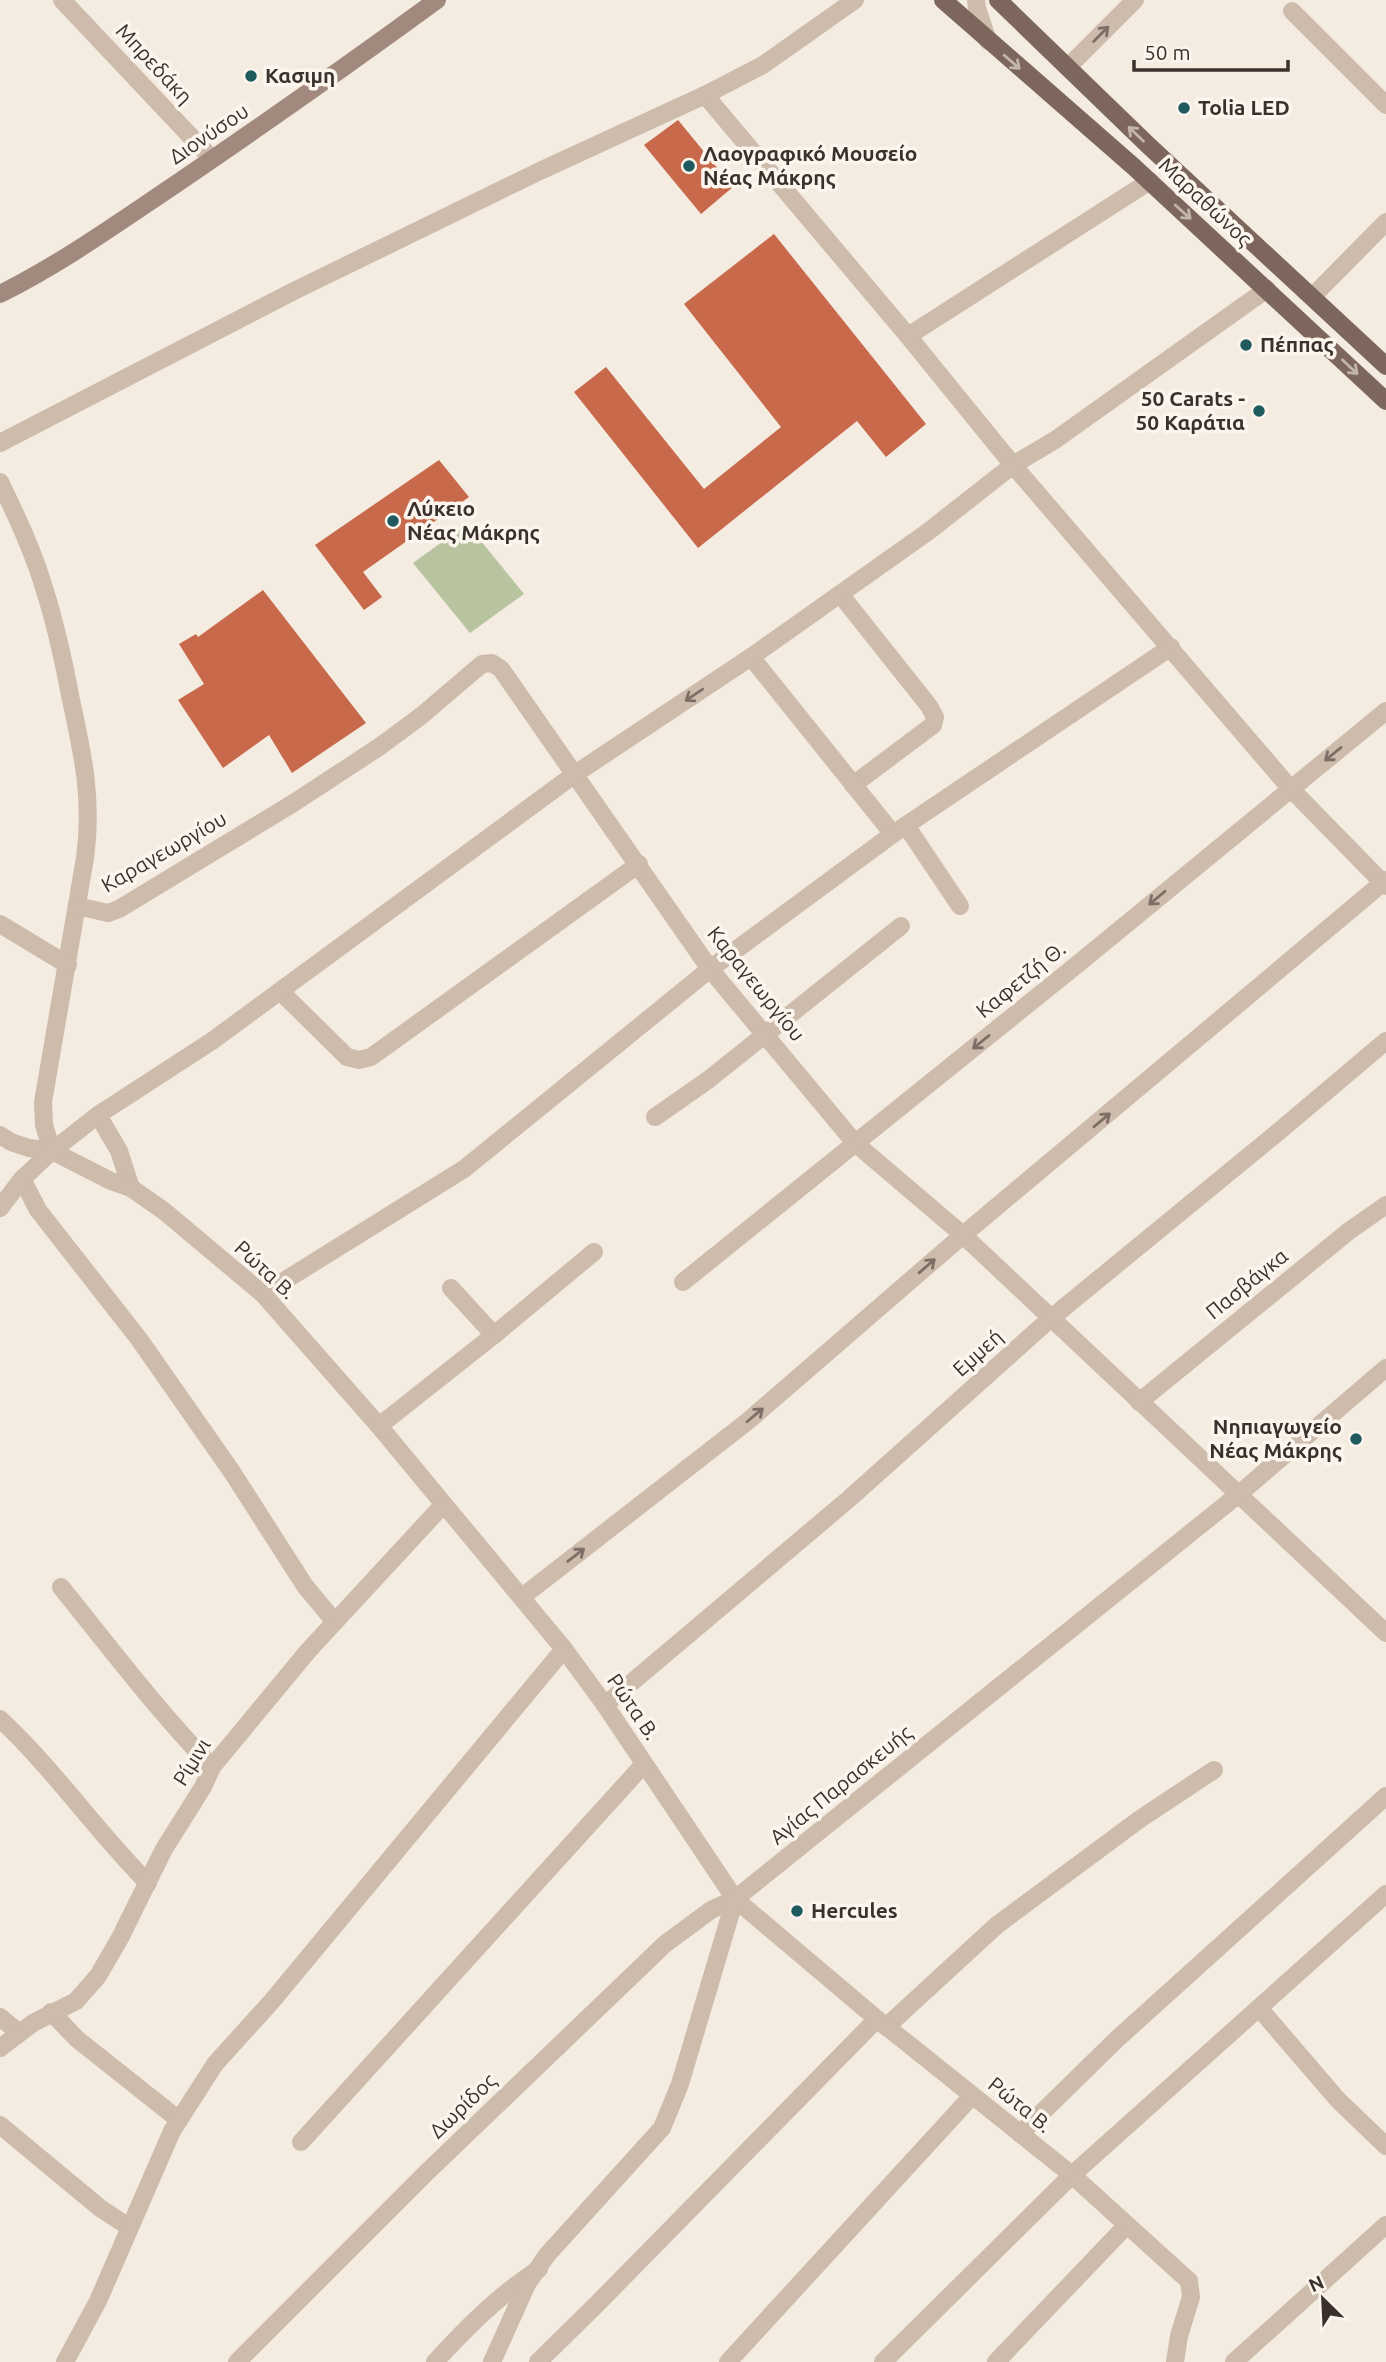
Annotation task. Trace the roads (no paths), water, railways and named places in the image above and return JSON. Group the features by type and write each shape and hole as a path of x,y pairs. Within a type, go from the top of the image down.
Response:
{"main road":[{"name":"Διονύσου","path":"0,295 63,259 212,159 437,0"},
{"name":"Μαραθώνος","path":"943,0 1150,181 1386,401"},
{"name":"Μαραθώνος","path":"998,0 1149,146 1386,366"}],"street":[{"name":"Μπρεδάκη","path":"62,0 212,159"},
{"path":"0,443 308,284 763,65 855,0"},
{"name":"Μαραθώνος","path":"976,0 976,8 988,41"},
{"path":"1068,67 1135,0"},
{"path":"1292,11 1386,105"},
{"path":"522,1597 748,1420 963,1235 1385,883 1290,788 1013,465 705,95"},
{"path":"908,336 1150,181"},
{"path":"1312,297 1386,222"},
{"path":"0,1208 22,1179 98,1115 212,1041 575,774 751,657 929,531 1013,465 1055,440 1267,289"},
{"path":"0,482 18,518 44,588 83,753 89,800 89,828 43,1102 44,1125 52,1151"},
{"path":"840,594 935,717 933,725 853,785"},
{"path":"263,1294 464,1169 710,969 900,831 1171,647"},
{"path":"751,657 853,785 900,831 960,906"},
{"name":"Καραγεωργίου","path":"77,906 108,913 120,909 292,804 379,747 421,716 482,664 492,663 501,668 710,969 855,1143 963,1235 1386,1633"},
{"name":"Καφετζή Θ.","path":"683,1282 1386,711"},
{"path":"281,992 347,1057 371,1058 639,864"},
{"path":"0,924 68,965"},
{"path":"655,1117 708,1080 901,926"},
{"name":"Εμμεή","path":"605,1705 850,1499 1050,1319 1386,1041"},
{"path":"98,1115 120,1150 131,1188"},
{"name":"Ρώτα Β.","path":"0,1135 29,1148 52,1151 111,1181 131,1188 164,1211 263,1294 379,1426 564,1649 605,1705 734,1899 882,2023 1072,2175 1189,2281 1191,2297 1175,2362"},
{"path":"22,1179 38,1210 139,1339 232,1472 305,1586 335,1622"},
{"name":"Πασβάγκα","path":"1139,1402 1349,1231 1386,1205"},
{"path":"379,1426 594,1252"},
{"path":"451,1288 494,1335"},
{"name":"Αγίας Παρασκευής","path":"734,1899 1239,1494 1386,1368"},
{"name":"Ρίμινι","path":"0,2048 51,2012 76,2001 98,1976 164,1849 212,1768 308,1651 443,1505"},
{"path":"61,1587 212,1768"},
{"path":"65,2362 98,2301 172,2131 215,2064 281,1991 564,1649"},
{"path":"0,1719 45,1766 120,1856 148,1884"},
{"path":"301,2142 644,1764"},
{"path":"538,2362 882,2023 997,1925 1140,1819 1214,1770"},
{"path":"1020,2134 1116,2040 1386,1796"},
{"path":"883,2362 1072,2175 1386,1894"},
{"path":"492,2362 527,2284 547,2255 663,2128 680,2084 734,1899"},
{"name":"Δωρίδος","path":"237,2362 425,2174 665,1944 711,1910 734,1899"},
{"path":"1259,2008 1338,2100 1386,2146"},
{"path":"51,2012 77,2039 179,2120"},
{"path":"0,2017 19,2033"},
{"path":"728,2362 972,2096"},
{"path":"0,2124 100,2208 129,2227"},
{"path":"996,2362 1127,2225"},
{"path":"1234,2362 1386,2225"},
{"path":"435,2362 467,2326 501,2295 539,2269"}],"place":[{"name":"Κασιμη","path":"251,76"},
{"name":"Tolia LED","path":"1184,108"},
{"name":"Λαογραφικό Μουσείο Νέας Μάκρης","path":"689,166"},
{"name":"Πέππας","path":"1246,345"},
{"name":"50 Carats - 50 Καράτια","path":"1259,411"},
{"name":"Λύκειο Νέας Μάκρης","path":"393,521"},
{"name":"Νηπιαγωγείο Νέας Μάκρης","path":"1356,1439"},
{"name":"Hercules","path":"797,1911"}]}
